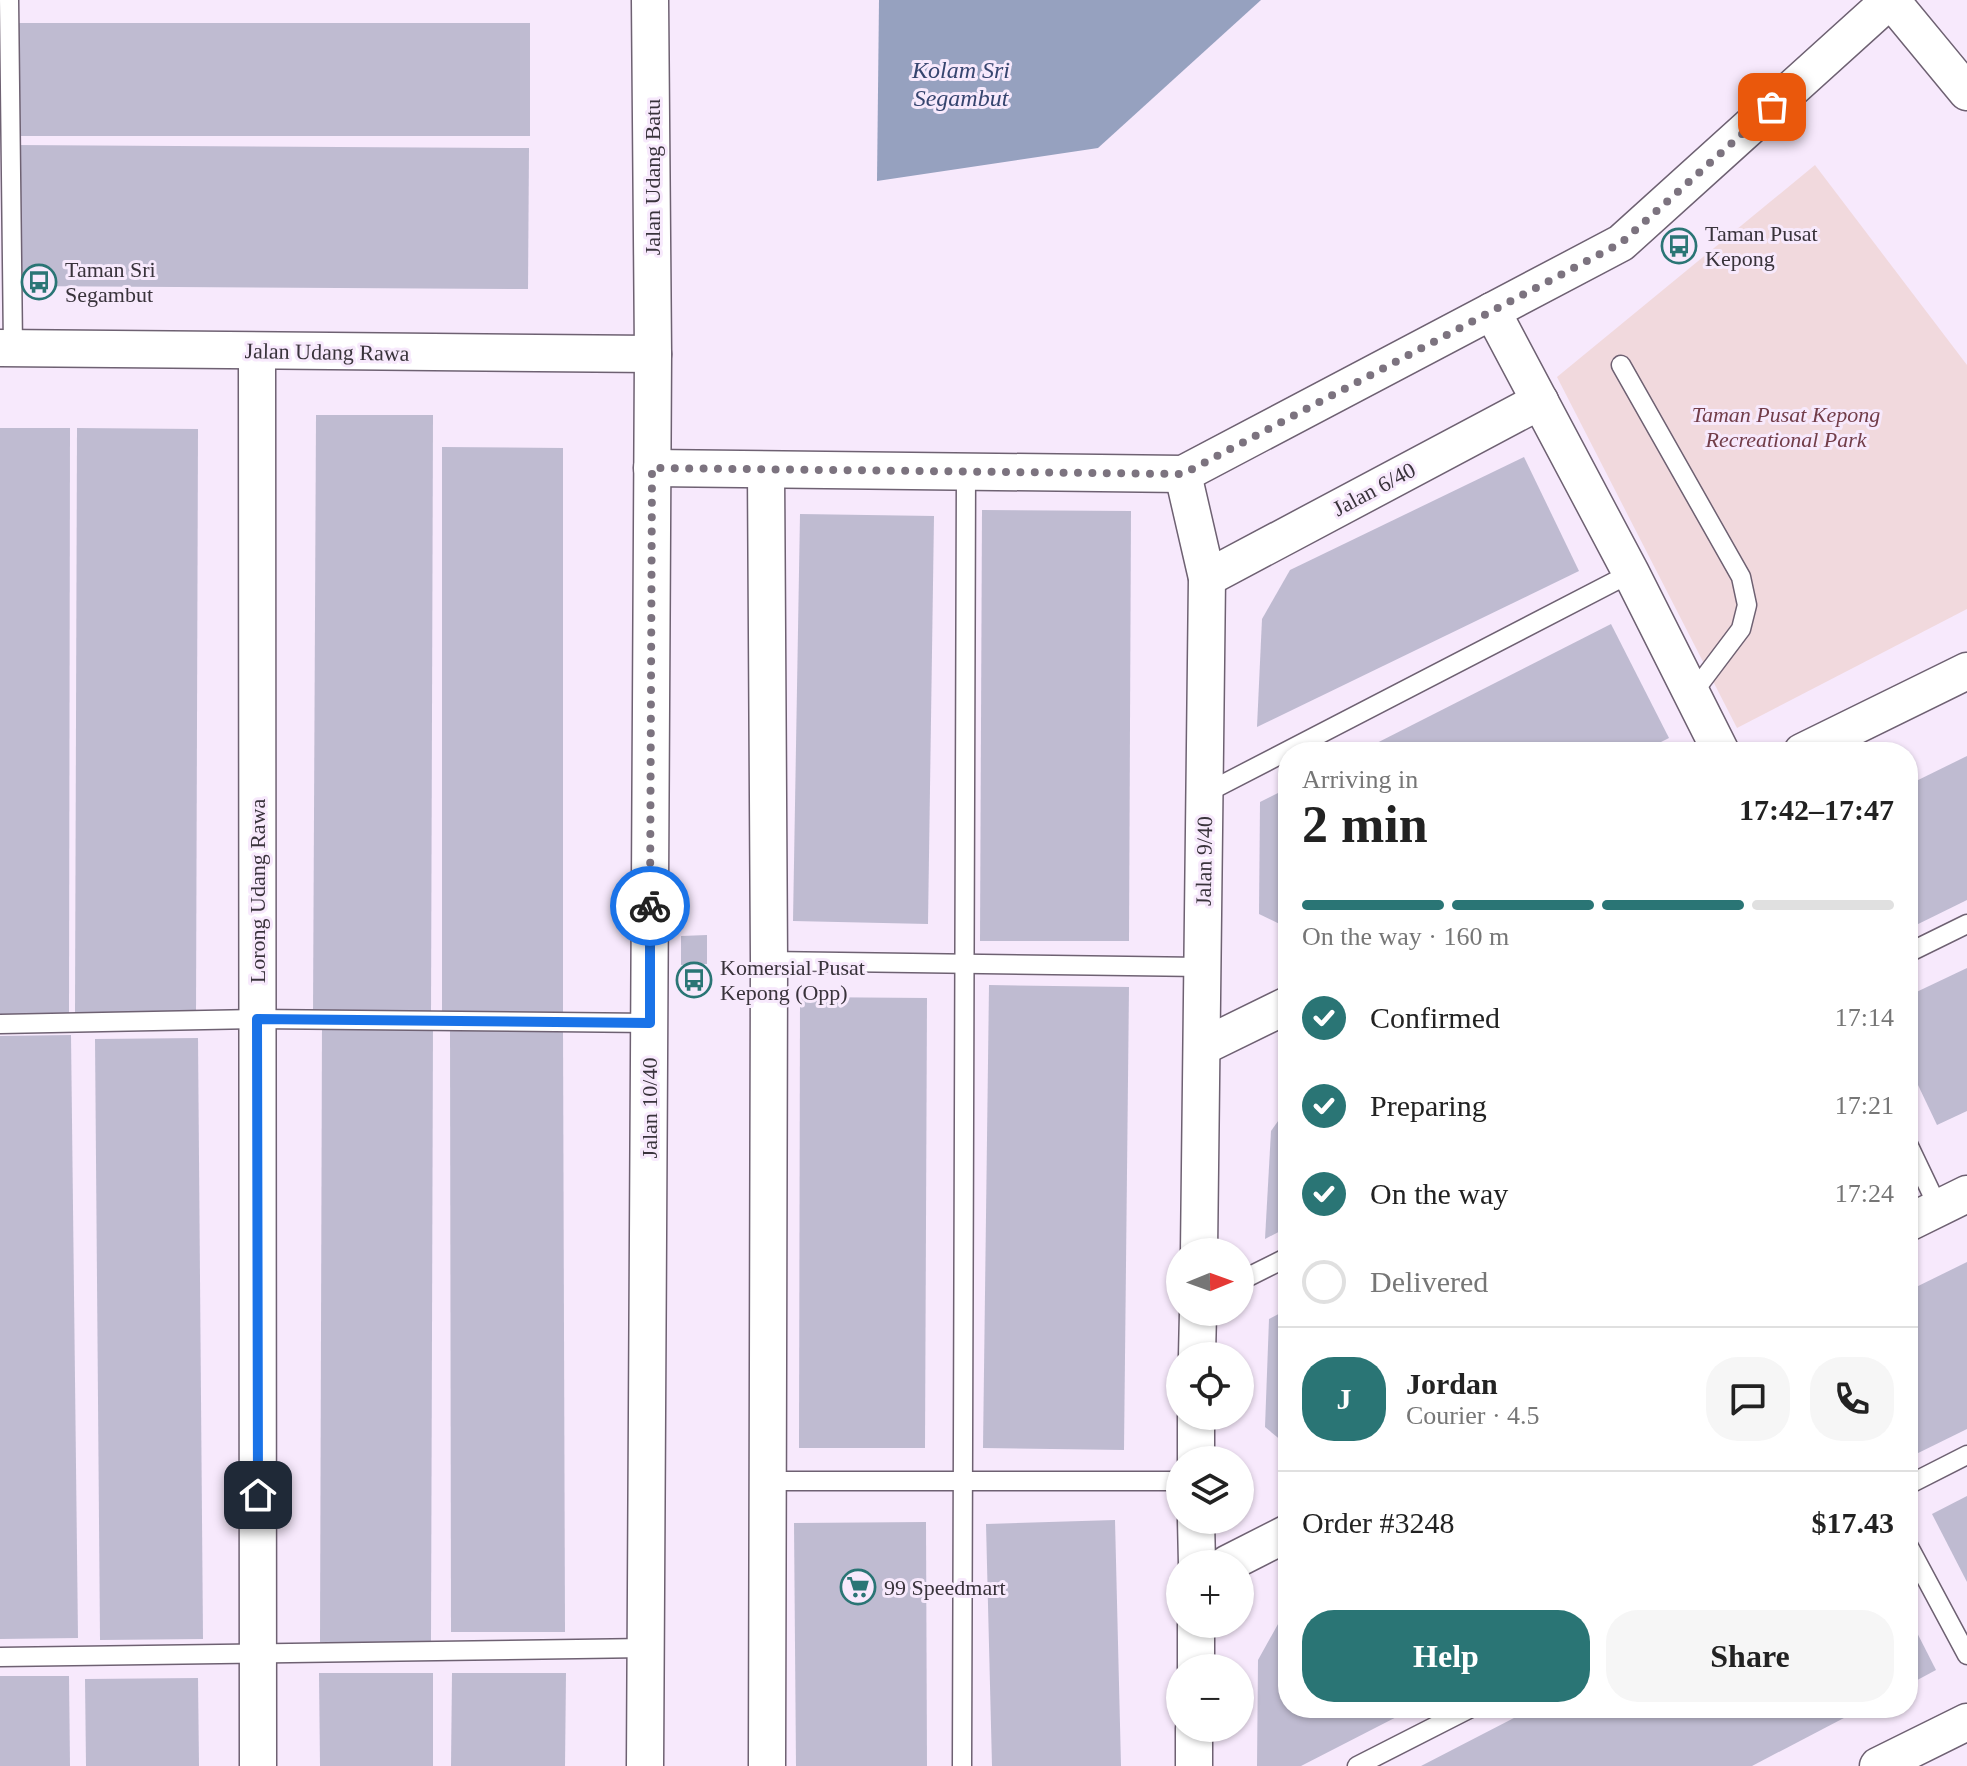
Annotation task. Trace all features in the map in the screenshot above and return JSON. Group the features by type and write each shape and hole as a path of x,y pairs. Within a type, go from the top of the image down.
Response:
{"street":[{"name":"Jalan Udang Batu","path":"650,0 653,354"},
{"path":"652,468 1183,474 1621,243 1890,0 1967,92"},
{"path":"1492,311 1631,573 1716,742"},
{"name":"Jalan Udang Rawa","path":"6,348 653,354"},
{"name":"Lorong Udang Rawa","path":"257,352 258,1766"},
{"name":"Jalan 10/40","path":"645,1766 653,354"},
{"name":"Jalan 6/40","path":"1207,578 1540,401"},
{"path":"766,470 769,961 767,1766"},
{"name":"Jalan 9/40","path":"1183,474 1207,578 1199,1238"},
{"path":"1822,742 1967,671"},
{"path":"1202,1047 1278,1010"},
{"path":"1254,1550 1278,1538"},
{"path":"1878,1766 1967,1722"},
{"path":"1194,1742 1194,1766"}],"lane":[{"path":"6,348 9,0"},
{"path":"1621,365 1741,577 1747,605 1741,629 1692,694"},
{"path":"962,1766 966,471"},
{"path":"1304,742 1631,573"},
{"path":"1204,794 1278,756"},
{"path":"1918,948 1967,924"},
{"path":"769,961 1202,967"},
{"path":"0,1024 257,1019 650,1023"},
{"path":"1918,1166 1938,1209"},
{"path":"1254,1274 1278,1262"},
{"path":"1918,1480 1967,1455"},
{"path":"767,1481 1166,1481"},
{"path":"1918,1564 1967,1655"},
{"path":"0,1657 646,1648"},
{"path":"1357,1766 1451,1718"}],"green space":[{"name":"Taman Pusat Kepong Recreational Park","path":"1815,165 1967,365 1967,609 1737,728 1557,377"}],"water":[{"name":"Kolam Sri Segambut","path":"879,0 1261,0 1098,148 877,181"}],"building":[{"path":"13,23 530,23 530,136 13,136"},
{"path":"15,145 529,148 528,289 14,286"},
{"path":"316,415 433,415 431,1015 313,1014"},
{"path":"0,428 70,428 69,1014 0,1014"},
{"path":"77,428 198,429 196,1014 75,1013"},
{"path":"442,447 563,448 563,1013 442,1013"},
{"path":"1524,457 1579,571 1257,727 1262,619 1290,570"},
{"path":"982,510 1131,511 1129,941 980,941"},
{"path":"800,514 934,516 928,924 793,921"},
{"path":"1611,624 1669,738 1661,742 1379,742"},
{"path":"1967,756 1967,900 1918,924 1918,780"},
{"path":"1278,793 1278,923 1259,914 1260,802"},
{"path":"707,935 707,964 681,965 681,936"},
{"path":"1967,968 1967,1111 1937,1125 1918,1085 1918,991"},
{"path":"989,985 1129,987 1124,1450 983,1448"},
{"path":"800,997 927,998 925,1448 799,1448"},
{"path":"322,1023 433,1023 431,1642 320,1642"},
{"path":"450,1028 563,1029 565,1632 451,1632"},
{"path":"71,1035 78,1638 0,1639 0,1036"},
{"path":"198,1038 203,1639 100,1640 95,1039"},
{"path":"1278,1121 1278,1232 1265,1239 1271,1131"},
{"path":"1967,1262 1967,1429 1918,1453 1918,1286"},
{"path":"1278,1314 1278,1438 1265,1427 1269,1319"},
{"path":"1967,1496 1967,1582 1932,1514"},
{"path":"1115,1520 1121,1766 992,1766 986,1524"},
{"path":"926,1522 927,1766 796,1766 794,1523"},
{"path":"1278,1624 1278,1718 1395,1718 1301,1766 1257,1766 1258,1660"},
{"path":"1918,1635 1936,1670 1918,1680"},
{"path":"319,1673 433,1673 433,1766 320,1766"},
{"path":"452,1673 566,1673 565,1766 451,1766"},
{"path":"0,1676 69,1676 70,1766 0,1766"},
{"path":"198,1678 199,1766 86,1766 85,1679"},
{"path":"1514,1718 1844,1718 1752,1766 1421,1766"}],"way so far":[{"path":"650,906 652,468 1183,474 1621,243 1772,107"}],"place":[{"name":"Taman Pusat Kepong","path":"1679,246"},
{"name":"Taman Sri Segambut","path":"39,282"},
{"name":"Komersial Pusat Kepong (Opp)","path":"694,980"},
{"name":"99 Speedmart","path":"858,1587"}],"route":[{"path":"258,1495 257,1019 650,1023 650,906"}]}
